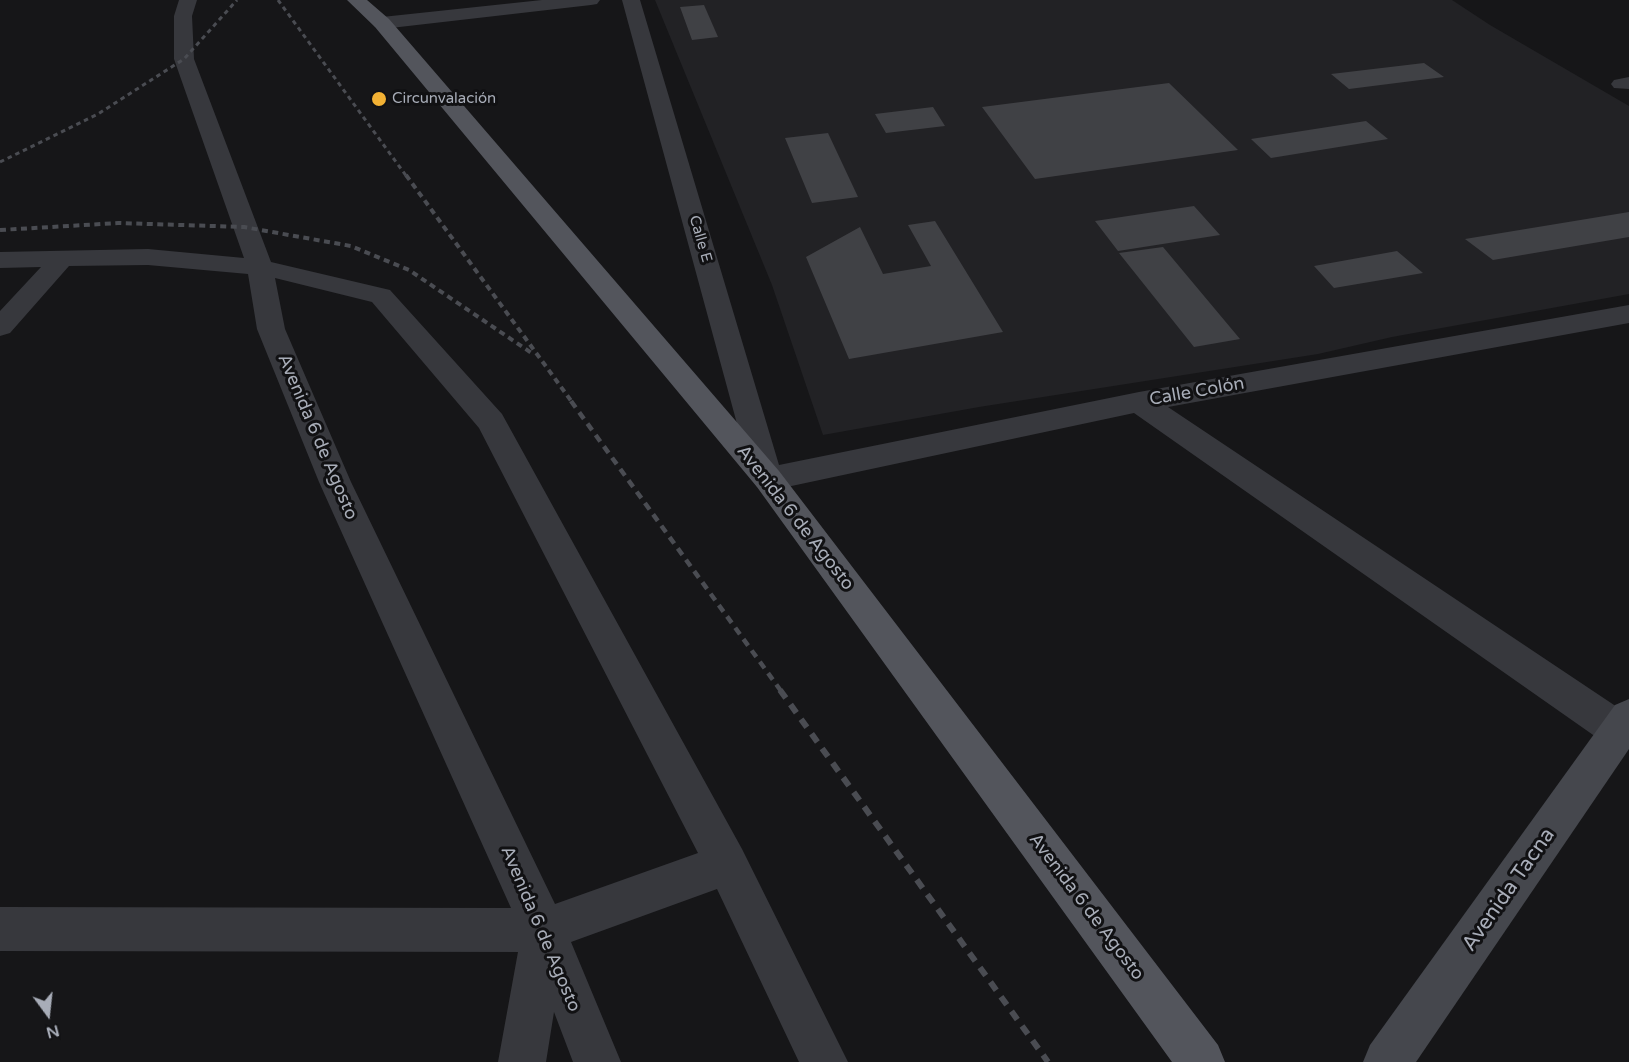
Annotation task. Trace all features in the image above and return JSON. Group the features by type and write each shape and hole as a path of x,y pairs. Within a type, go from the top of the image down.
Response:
{"main road":[{"name":"Avenida 6 de Agosto","path":"356,0 382,23 768,479 1202,1062"},
{"name":"Avenida Tacna","path":"1387,1062 1625,724"}],"street":[{"name":"Avenida 6 de Agosto","path":"188,0 183,16 184,59 260,267 271,329 335,482 544,930 597,1062"},
{"path":"382,23 591,0"},
{"name":"Calle E","path":"631,0 768,479"},
{"path":"0,327 64,257"},
{"path":"0,260 148,257 260,267 381,296 491,422 727,864 824,1062"},
{"name":"Calle Colón","path":"768,479 1138,402 1629,314"},
{"path":"1138,402 1625,724"},
{"path":"0,929 544,930 727,864"},
{"path":"522,1062 544,930"}],"shaded area":[{"path":"655,0 1452,0 1490,25 1629,106 1629,294 1392,337 1318,354 979,407 823,435 772,285"}],"building":[{"path":"704,5 718,37 692,40 680,7"},
{"path":"1424,63 1444,77 1349,89 1331,74"},
{"path":"1169,83 1238,150 1035,179 982,107"},
{"path":"933,107 945,126 886,133 875,114"},
{"path":"1366,121 1388,139 1271,158 1251,139"},
{"path":"828,133 858,197 812,203 785,138"},
{"path":"1194,206 1220,235 1118,251 1095,221"},
{"path":"1629,212 1629,237 1493,260 1465,239"},
{"path":"935,221 1003,332 849,359 806,257 860,227 883,274 931,266 908,225"},
{"path":"1163,247 1240,339 1194,347 1119,253"},
{"path":"1397,251 1423,273 1334,288 1314,266"}],"railway":[{"path":"0,162 98,114 184,59 237,0"},
{"path":"278,0 407,177"},
{"path":"406,175 572,402"},
{"path":"0,230 118,223 244,227 351,246 409,270 533,354"},
{"path":"571,401 781,691"},
{"path":"780,690 1048,1062"}],"place":[{"name":"Circunvalación","path":"379,99"}]}
